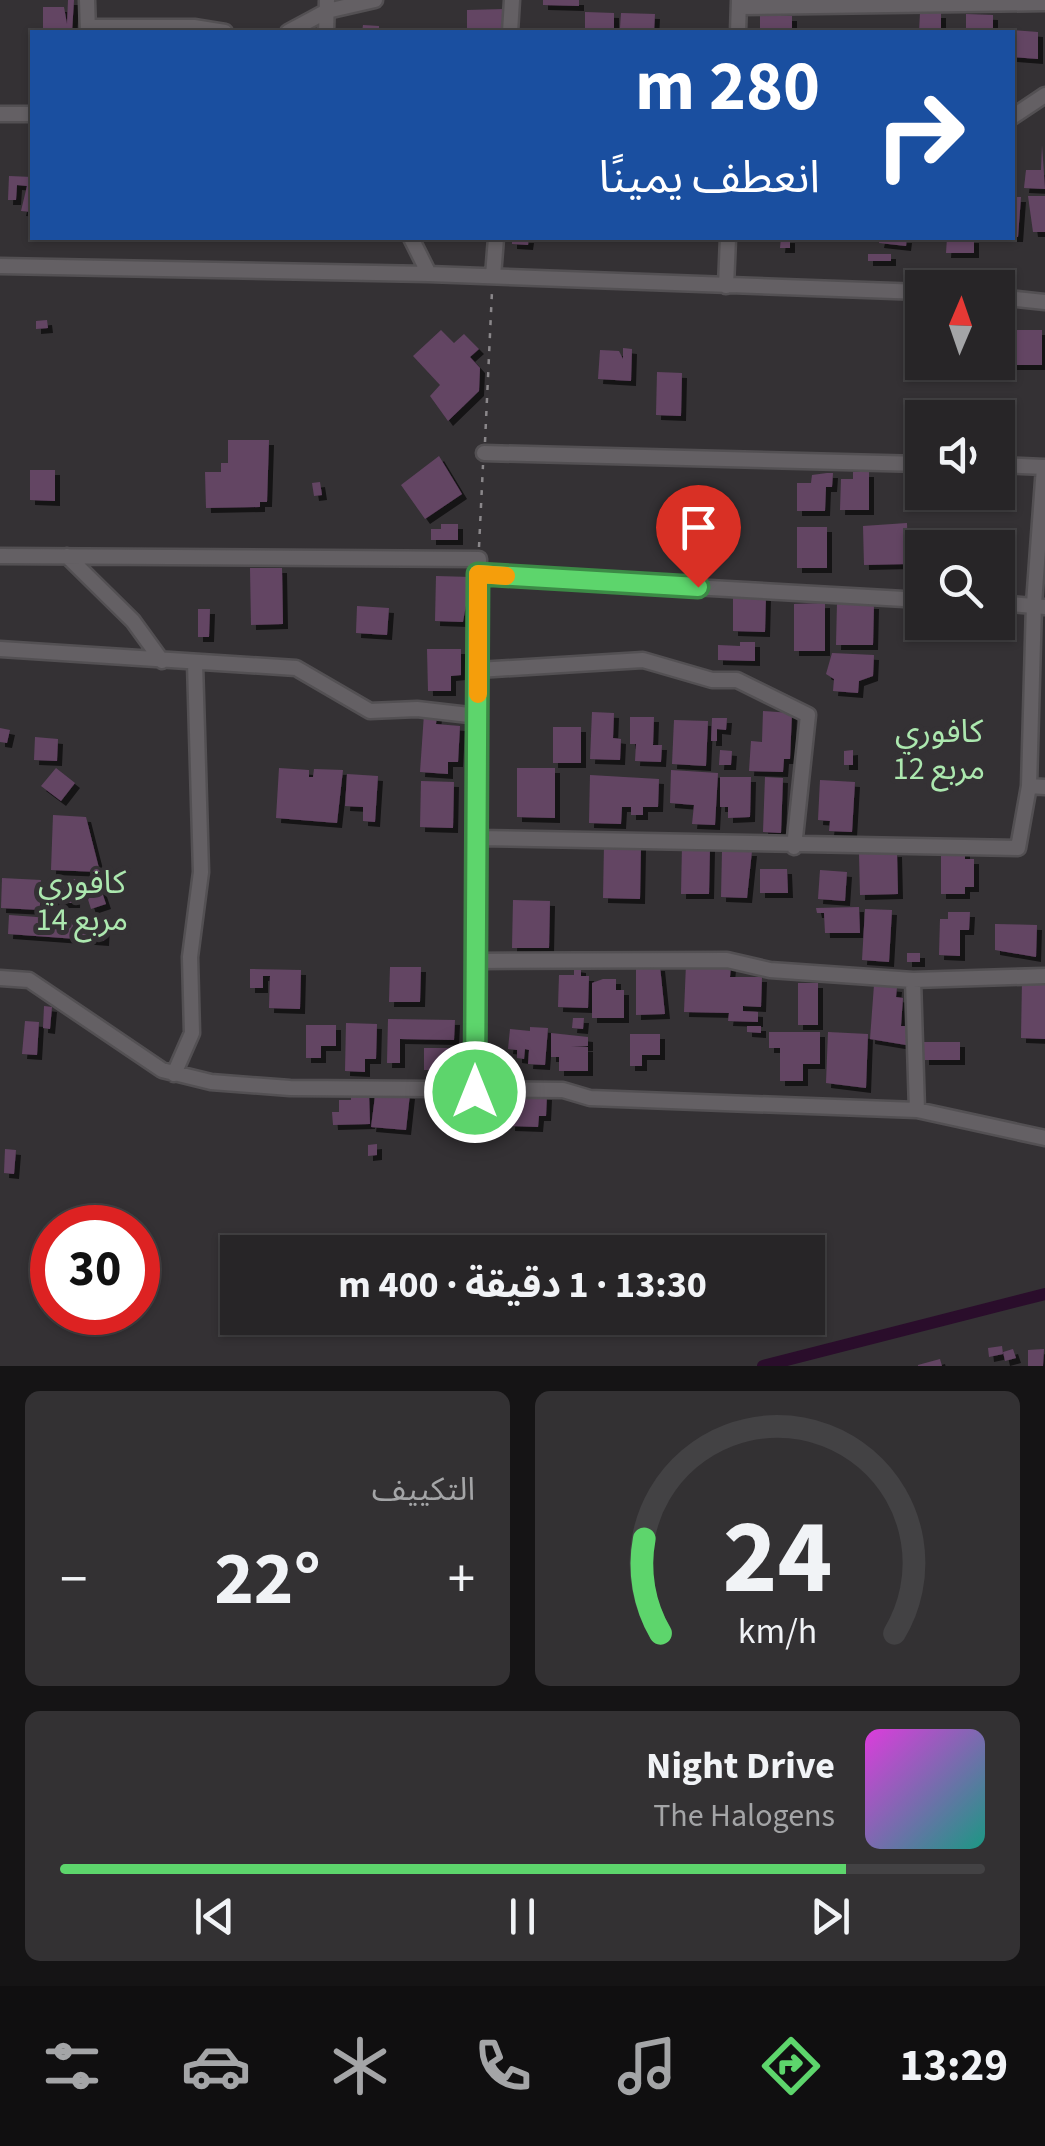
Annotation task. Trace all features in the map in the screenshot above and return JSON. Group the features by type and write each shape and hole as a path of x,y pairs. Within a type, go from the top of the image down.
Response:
{"street":[{"path":"87,0 88,30 213,30"},
{"path":"291,30 327,6 374,0"},
{"path":"510,30 512,0"},
{"path":"738,30 739,3 1045,3"},
{"path":"1015,115 1045,96"},
{"path":"0,114 30,114"},
{"path":"412,240 429,274"},
{"path":"493,276 496,240"},
{"path":"726,286 728,240"},
{"path":"0,266 429,274 905,291"},
{"path":"1015,299 1045,302"},
{"path":"484,453 905,464"},
{"path":"477,838 794,847 1018,848 1037,787 1044,467 1015,466"},
{"path":"0,556 479,567 905,599"},
{"path":"66,556 133,621 162,660"},
{"path":"475,1092 479,567"},
{"path":"1015,604 1040,605"},
{"path":"0,649 308,671 370,711 417,709 478,716"},
{"path":"478,670 644,660 712,680 737,680 808,716 794,847"},
{"path":"174,1074 192,1033 190,958 202,872 195,663"},
{"path":"476,960 727,960 770,970 913,980 1045,976"},
{"path":"0,978 29,980 174,1074 242,1085 475,1092 563,1090 590,1098 917,1110 1045,1138"},
{"path":"913,980 917,1110"}],"path":[{"path":"479,567 493,276"}],"building":[{"path":"68,0 74,0 72,30 43,30 43,7 64,7 67,24"},
{"path":"543,0 579,0 579,6 543,5"},
{"path":"505,9 505,30 467,30 467,10"},
{"path":"585,12 614,13 614,30 585,30"},
{"path":"621,13 655,14 654,30 620,28"},
{"path":"920,13 941,13 941,30 919,30"},
{"path":"966,14 993,15 993,30 966,30"},
{"path":"760,16 792,16 792,28 799,28 799,30 760,30"},
{"path":"363,25 379,26 379,30 362,30"},
{"path":"1015,30 1038,32 1038,59 1015,57"},
{"path":"1042,145 1045,189 1024,188 1026,170 1041,170"},
{"path":"9,176 30,177 30,212 21,211 27,186 17,185 16,200 8,200"},
{"path":"1028,196 1045,196 1045,232 1033,232"},
{"path":"1015,197 1021,197 1018,237"},
{"path":"512,240 529,240 528,245 512,244"},
{"path":"781,240 790,240 790,248 780,248"},
{"path":"880,240 907,240 906,246 879,243"},
{"path":"947,240 974,240 974,253 946,253"},
{"path":"868,254 891,254 891,261 868,261"},
{"path":"47,320 48,328 36,329 36,321"},
{"path":"441,330 454,343 464,334 479,349 470,357 480,368 479,391 448,421 430,396 440,385 413,356"},
{"path":"1015,330 1042,330 1042,365 1015,365"},
{"path":"623,348 632,349 631,381 598,379 600,350 619,351 623,359"},
{"path":"657,372 682,373 681,416 656,415"},
{"path":"228,440 269,440 267,502 260,502 260,507 206,508 205,472 221,472 221,463 228,463"},
{"path":"439,456 462,494 425,519 401,485"},
{"path":"30,470 55,470 55,501 30,500"},
{"path":"853,472 869,472 869,510 840,510 841,479 853,479"},
{"path":"833,473 832,487 826,487 825,511 797,511 797,483 811,483 812,475"},
{"path":"320,482 322,495 314,496 312,483"},
{"path":"907,523 905,564 864,565 863,526"},
{"path":"441,524 458,524 458,540 431,540 431,529 441,529"},
{"path":"797,527 827,527 827,568 797,568"},
{"path":"250,568 282,568 283,624 251,625"},
{"path":"436,576 471,577 463,622 435,621"},
{"path":"733,595 766,595 765,632 733,631"},
{"path":"825,603 825,651 794,651 794,604"},
{"path":"837,603 874,604 873,645 836,645"},
{"path":"357,606 389,608 387,635 356,633"},
{"path":"198,609 210,609 209,637 198,637"},
{"path":"740,642 755,642 755,661 718,660 718,645 740,646"},
{"path":"427,649 461,649 461,675 451,676 451,691 428,691"},
{"path":"832,653 874,655 873,676 859,681 858,693 833,691 834,679 826,674"},
{"path":"763,711 792,713 790,759 784,759 783,772 749,771 751,741 762,742"},
{"path":"592,712 614,713 613,738 621,739 620,760 590,759"},
{"path":"424,714 437,715 436,724 460,726 458,762 448,762 448,774 420,772"},
{"path":"630,717 654,717 653,745 662,745 661,762 635,761 636,744 630,744"},
{"path":"712,718 727,718 726,730 717,729 717,741 711,741"},
{"path":"674,720 708,721 706,766 672,764"},
{"path":"553,727 581,727 581,763 553,763"},
{"path":"0,728 10,730 7,743 0,742"},
{"path":"35,737 58,739 57,761 34,760"},
{"path":"720,750 732,751 731,765 719,765"},
{"path":"853,750 853,765 844,765 844,751"},
{"path":"56,768 75,783 61,801 41,786"},
{"path":"279,768 309,770 309,777 313,777 314,769 343,770 337,823 276,818"},
{"path":"517,768 555,768 555,818 517,817"},
{"path":"671,770 718,773 715,825 692,824 694,805 670,803"},
{"path":"347,774 378,776 375,822 363,821 363,807 345,806"},
{"path":"590,775 659,779 658,807 643,807 643,815 631,815 631,807 622,807 621,824 589,823"},
{"path":"720,777 751,777 750,817 728,818 728,807 720,807"},
{"path":"765,777 783,778 781,833 763,832"},
{"path":"820,780 855,782 852,832 829,831 830,821 818,820"},
{"path":"421,781 454,782 453,828 420,827"},
{"path":"53,815 86,817 100,872 51,870"},
{"path":"604,845 641,845 640,899 603,898"},
{"path":"682,845 710,846 709,894 681,894"},
{"path":"722,851 752,851 747,898 721,897"},
{"path":"941,851 965,851 965,859 974,859 974,887 965,887 965,894 941,894"},
{"path":"897,852 898,894 860,895 859,853"},
{"path":"760,869 787,869 788,893 760,893"},
{"path":"820,870 847,872 845,901 818,899"},
{"path":"2,878 41,880 40,910 1,908"},
{"path":"51,879 76,879 75,903 51,903"},
{"path":"101,889 106,904 91,909 86,893"},
{"path":"513,900 550,901 549,948 512,948"},
{"path":"859,907 860,933 825,933 824,913 817,913 816,908"},
{"path":"865,909 892,910 889,962 862,960"},
{"path":"948,912 970,912 969,930 960,930 960,956 939,955 940,919 948,919"},
{"path":"9,915 105,922 104,941 8,934"},
{"path":"995,924 1037,925 1036,957 995,950"},
{"path":"907,953 920,953 920,962 907,962"},
{"path":"686,964 731,965 730,977 762,977 761,1007 743,1006 743,1011 758,1012 758,1022 728,1021 729,1013 684,1012"},
{"path":"636,966 660,966 665,1014 636,1015"},
{"path":"390,967 421,967 420,1002 389,1002"},
{"path":"574,967 581,968 581,976 589,976 588,1008 558,1007 559,975 574,975"},
{"path":"250,969 301,970 300,1009 269,1008 270,976 263,976 263,988 250,988"},
{"path":"616,979 616,990 624,990 624,1018 592,1018 592,983"},
{"path":"1022,980 1045,980 1045,1039 1021,1038"},
{"path":"798,983 818,983 818,1025 798,1025"},
{"path":"874,985 897,987 896,997 903,998 901,1026 907,1026 906,1045 870,1039"},
{"path":"44,1006 52,1007 50,1029 43,1028"},
{"path":"573,1018 584,1018 583,1029 572,1028"},
{"path":"388,1019 455,1020 454,1040 400,1039 400,1063 387,1063"},
{"path":"25,1021 39,1022 37,1055 22,1054"},
{"path":"346,1023 377,1024 376,1059 365,1059 365,1072 345,1071"},
{"path":"306,1025 336,1025 336,1046 321,1046 321,1058 306,1058"},
{"path":"747,1026 761,1026 761,1033 747,1032"},
{"path":"530,1027 548,1028 545,1065 528,1064 529,1050 525,1049 524,1059 517,1058 517,1050 508,1049 510,1029 530,1031"},
{"path":"769,1032 820,1032 820,1064 803,1064 803,1081 780,1081 780,1048 769,1048"},
{"path":"828,1032 868,1034 866,1088 826,1083"},
{"path":"551,1033 588,1037 588,1046 571,1046 588,1047 588,1071 559,1071 559,1057 551,1057"},
{"path":"630,1034 660,1034 660,1055 642,1055 642,1066 630,1066"},
{"path":"924,1042 960,1042 960,1060 924,1060"},
{"path":"424,1048 454,1048 454,1070 424,1070"},
{"path":"351,1092 369,1092 370,1124 333,1125 332,1112 339,1112 339,1100 351,1100"},
{"path":"391,1092 410,1094 406,1130 371,1127 375,1096 391,1098"},
{"path":"511,1093 547,1095 546,1116 539,1116 538,1127 510,1126"},
{"path":"377,1144 377,1155 368,1156 368,1145"},
{"path":"5,1149 16,1150 14,1174 4,1173"},
{"path":"1002,1346 1003,1354 989,1357 988,1348"},
{"path":"1013,1349 1016,1358 1005,1361 1003,1352"},
{"path":"1044,1349 1043,1366 1028,1366 1028,1350"},
{"path":"940,1359 942,1366 918,1366 918,1365"}],"waterway":[{"path":"763,1366 1045,1294"}],"slow traffic":[{"path":"478,694 478,574 506,576"}],"district":[{"name":"كافوري مربع 12","path":"939,750"},
{"name":"كافوري مربع 14","path":"82,902"}],"route":[{"path":"475,1092 478,574 698,587"}]}
